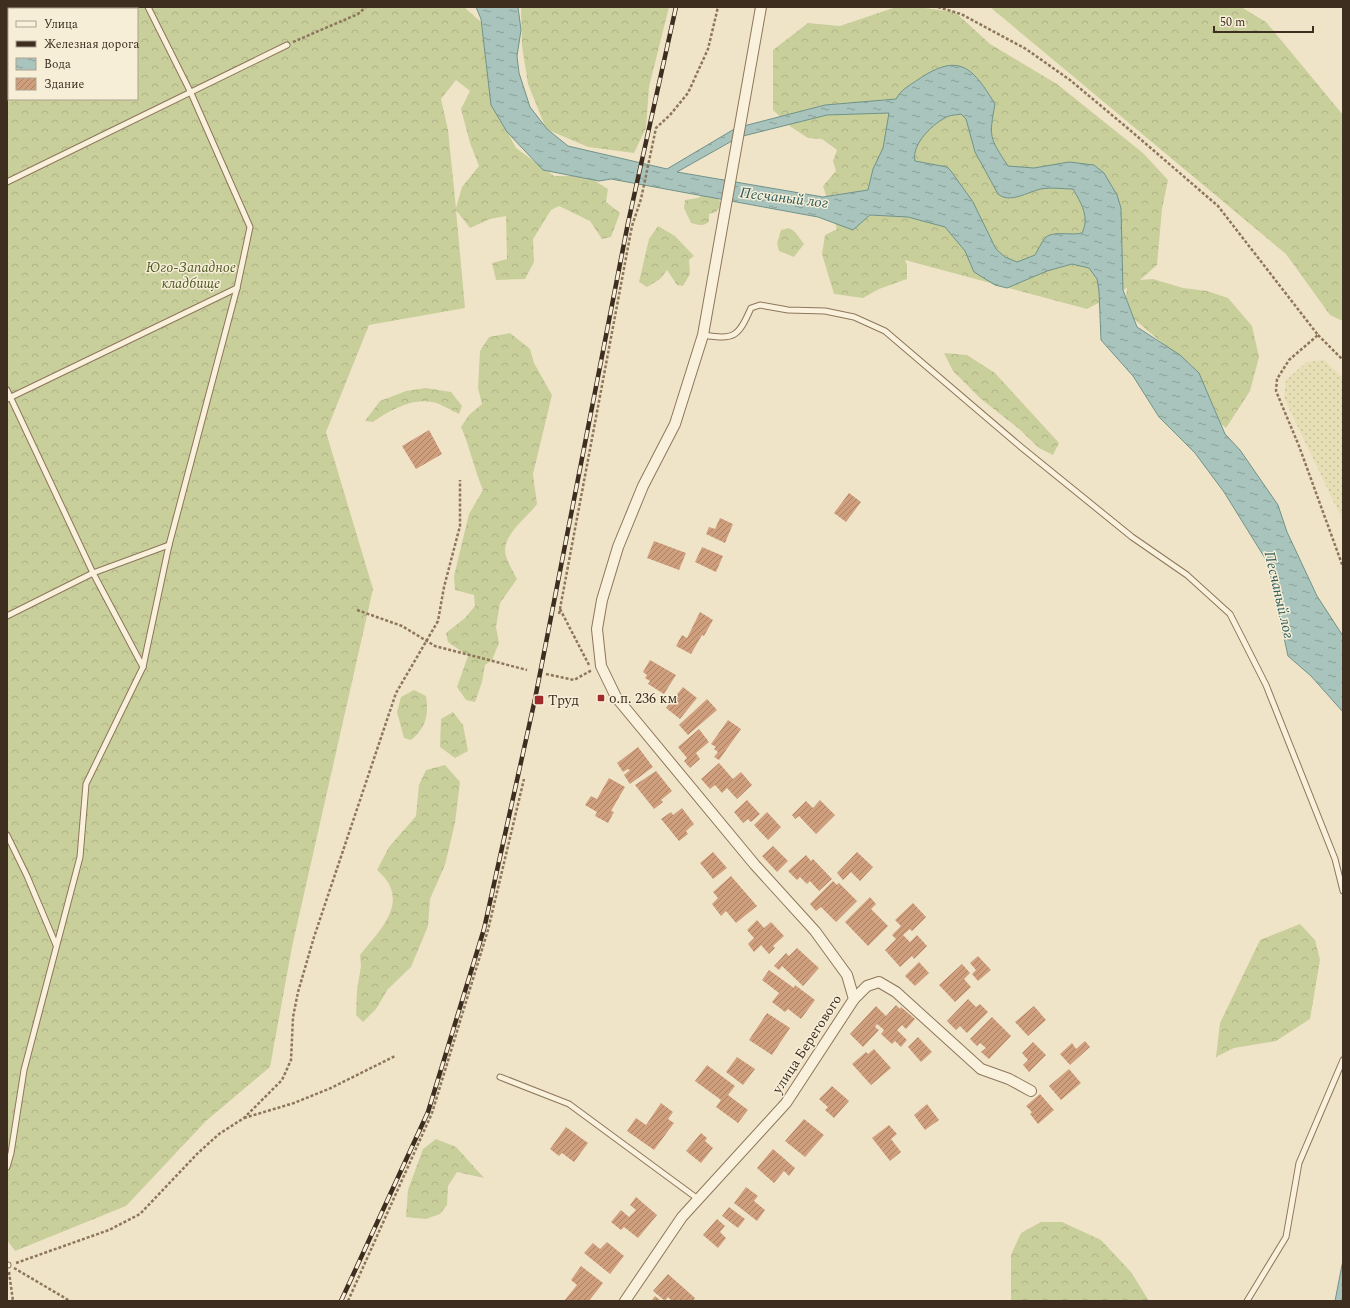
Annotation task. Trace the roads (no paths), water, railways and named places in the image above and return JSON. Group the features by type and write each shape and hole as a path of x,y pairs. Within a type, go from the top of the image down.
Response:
{"street":[{"name":"улица Берегового","path":"625,1301 682,1217 786,1103 854,999 847,975 815,931 755,865 616,697 596,668 597,629 602,600 618,547 643,486 675,424 703,335 723,231 761,7"},
{"path":"854,999 867,986 879,982 896,992 981,1069 1009,1079 1031,1090"}],"lane":[{"path":"7,1167 11,1153 24,1070 80,857 86,784 143,667 169,545 237,288 250,227 191,93 148,7"},
{"path":"7,182 287,45"},
{"path":"9,399 237,288"},
{"path":"703,335 723,338 734,336 743,325 751,308 760,305 788,310 825,311 854,317 885,331 1021,447 1132,537 1187,575 1230,614 1266,685 1335,859 1343,891"},
{"path":"7,390 9,399 93,573 143,667"},
{"path":"7,616 93,573 169,545"},
{"path":"7,836 27,876 56,945"},
{"path":"1247,1301 1286,1237 1299,1163 1343,1060"},
{"path":"500,1077 569,1104 698,1199"}],"water":[{"name":"Песчаный лог","path":"476,7 518,7 521,30 517,56 519,73 530,107 547,129 568,146 667,169 736,128 825,105 896,99 904,89 922,77 947,66 957,66 965,68 973,74 995,104 991,130 992,136 997,149 1008,166 1034,168 1069,162 1094,165 1104,173 1117,195 1121,208 1123,290 1137,327 1180,355 1199,373 1225,434 1240,450 1278,505 1287,532 1317,596 1343,636 1343,712 1311,676 1288,656 1268,563 1224,492 1195,453 1159,417 1133,376 1101,340 1099,291 1097,279 1089,268 1072,264 1047,271 1007,288 995,285 974,272 965,251 945,227 908,217 870,215 853,230 818,217 611,179 599,181 543,170 507,132 491,105 481,19","holes":["889,113 883,148 873,169 868,190 823,197 677,172 739,137 827,115","961,114 966,119 975,152 998,194 1003,197 1013,198 1045,188 1073,189 1084,210 1085,221 1082,233 1052,234 1045,238 1035,255 1017,262 1005,257 996,249 973,202 951,171 947,167 915,161 917,148 925,134 943,119 949,116"]},
{"path":"1343,1260 1343,1301 1335,1301"}],"railway":[{"path":"341,1301 428,1112 484,929 535,699 628,223 676,7"}],"place":[{"name":"о.п. 236 км","path":"601,698"},
{"name":"Труд","path":"539,700"}],"park label":[{"name":"Юго-Западное кладбище","path":"191,276"}]}
